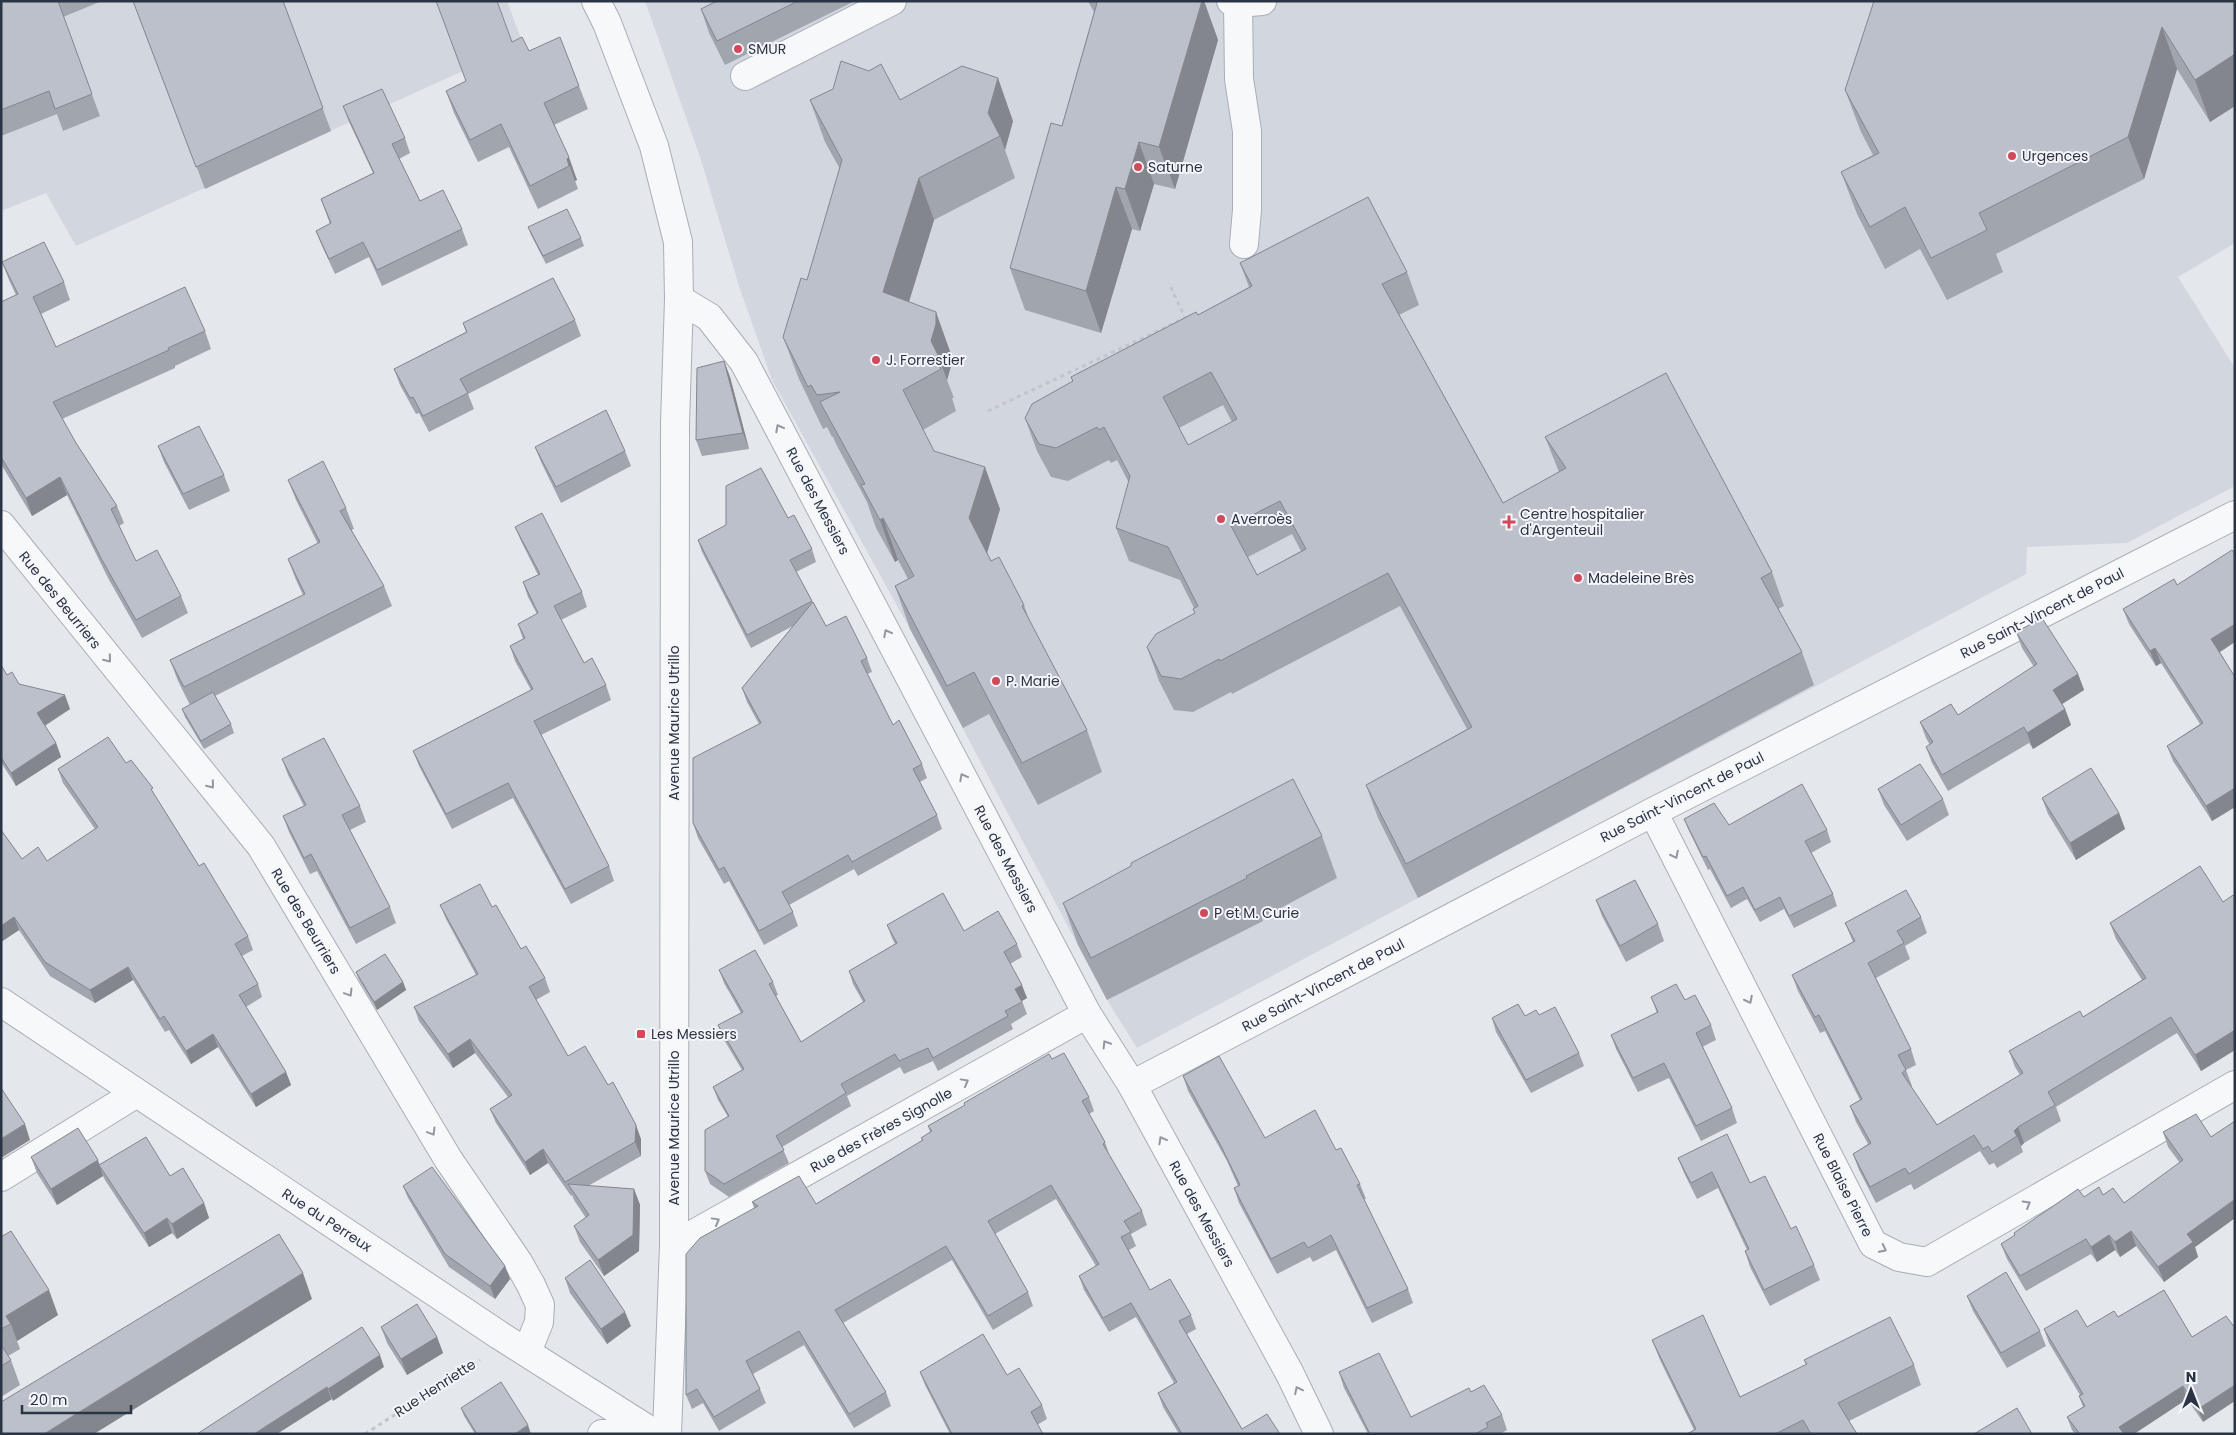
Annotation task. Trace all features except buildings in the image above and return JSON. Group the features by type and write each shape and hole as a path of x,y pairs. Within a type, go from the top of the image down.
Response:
{"street":[{"path":"745,76 892,1"},
{"path":"1244,2 1239,79 1247,131 1247,210 1244,244"},
{"name":"Avenue Maurice Utrillo","path":"602,8 654,146 678,242 679,299 675,424 674,1245 667,1434"},
{"name":"Rue des Messiers","path":"679,299 709,317 744,362 1088,1014 1132,1085 1290,1374 1319,1434"},
{"name":"Rue Saint-Vincent de Paul","path":"1132,1085 1653,812 2235,515"},
{"name":"Rue des Beurriers","path":"1,525 261,846 448,1159 518,1262 531,1285 540,1305 539,1322 527,1352"},
{"name":"Rue Blaise Pierre","path":"1653,812 1873,1244 1898,1258 1927,1262 2235,1085"},
{"name":"Rue du Perreux","path":"1,1002 135,1094 499,1336 655,1434"},
{"name":"Rue des Frères Signolle","path":"674,1245 1088,1014"},
{"path":"1,1177 135,1094"},
{"path":"602,1434 626,1434"}],"path":[{"path":"988,411 1185,318 1169,283"},
{"name":"Rue Henriette","path":"365,1434 477,1363 499,1336"}],"shaded area":[{"path":"1,1 507,1 523,44 76,246 46,193 1,211"},
{"name":"Centre hospitalier d'Argenteuil","path":"645,1 2235,1 2235,243 2178,277 2235,368 2235,486 2127,543 2027,547 2026,574 1137,1048 1107,1000 910,629 772,380 739,286 701,160"}],"place":[{"name":"SMUR","path":"738,49"},
{"name":"Urgences","path":"2012,156"},
{"name":"Saturne","path":"1138,167"},
{"name":"J. Forrestier","path":"876,360"},
{"name":"Averroès","path":"1221,519"},
{"name":"Centre hospitalier d'Argenteuil","path":"1509,522"},
{"name":"Madeleine Brès","path":"1578,578"},
{"name":"P. Marie","path":"996,681"},
{"name":"P et M. Curie","path":"1204,913"},
{"name":"Les Messiers","path":"641,1034"}]}
